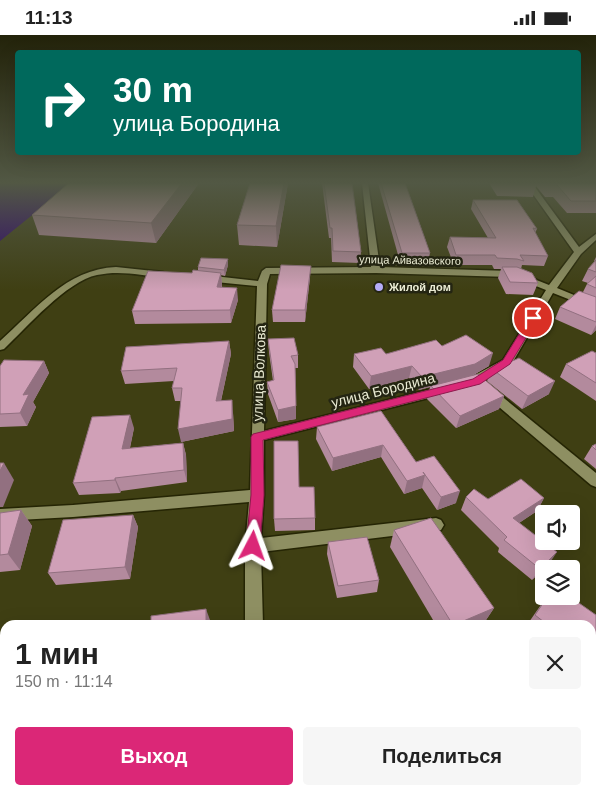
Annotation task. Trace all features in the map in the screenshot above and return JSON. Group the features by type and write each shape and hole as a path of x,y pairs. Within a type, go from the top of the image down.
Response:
{"street":[{"path":"369,218 376,270"},
{"path":"554,218 578,252"},
{"name":"улица Бородина","path":"257,437 476,381 507,362 551,289 578,252 596,236"},
{"path":"0,347 75,281 90,273 116,270 174,276"},
{"name":"улица Айвазовского","path":"194,277 264,277 376,270 514,275 596,307"},
{"name":"улица Волкова","path":"254,620 253,546 257,495 257,437 264,277"},
{"path":"476,381 596,481"},
{"path":"0,515 73,511 257,495"},
{"path":"253,546 436,525"}],"shaded area":[{"path":"0,218 28,218 0,241"}],"building":[{"path":"84,218 155,218 151,223"},
{"path":"239,218 277,218 276,226 237,225"},
{"path":"329,218 357,218 361,252 333,251 332,228 330,228"},
{"path":"392,218 418,218 430,253 402,253"},
{"path":"484,218 530,218 537,229 533,228 548,256 520,255 524,261 497,258 495,255 456,255 450,237 496,238"},
{"path":"201,258 228,259 224,270 198,267"},
{"path":"596,260 596,272 588,269"},
{"path":"281,265 311,266 305,310 272,310"},
{"path":"502,267 517,267 532,273 538,283 510,282"},
{"path":"193,270 221,273 217,287 237,288 230,310 132,311 148,271 192,273"},
{"path":"596,276 596,288 587,284"},
{"path":"579,291 596,297 596,322 560,307"},
{"path":"466,335 493,353 475,364 422,377 412,366 371,376 354,354 381,348 386,354 436,340 442,346"},
{"path":"294,338 298,355 291,356 295,364 296,406 278,410 267,382 274,380 268,339"},
{"path":"229,341 216,401 232,400 232,419 178,429 182,388 172,388 177,368 121,371 126,347"},
{"path":"592,351 596,353 596,383 566,364"},
{"path":"519,358 555,381 528,396 492,369 505,361 508,363"},
{"path":"4,360 44,361 23,395 29,394 20,413 0,414 0,366"},
{"path":"478,374 504,396 460,416 431,386"},
{"path":"381,411 416,462 434,456 460,491 441,497 423,472 425,475 407,481 383,445 333,458 317,427"},
{"path":"130,415 122,449 183,443 184,470 115,478 115,480 73,483 92,417"},
{"path":"274,441 298,441 299,487 314,487 315,518 274,519"},
{"path":"0,463 4,463 0,471"},
{"path":"521,479 544,498 513,518 535,535 535,550 554,550 557,552 549,560 535,560 535,565 504,540 507,537 466,497 474,489 488,499"},
{"path":"21,510 8,554 0,555 0,513"},
{"path":"133,515 125,567 48,573 63,520"},
{"path":"431,518 494,608 466,620 450,620 394,530"},
{"path":"367,537 379,580 338,586 328,542"},
{"path":"580,604 596,615 596,620 541,620 535,615 542,605"},
{"path":"206,609 206,620 151,620 151,616"}],"place":[{"name":"Жилой дом","path":"379,287"}],"route":[{"path":"253,546 257,495 257,437 476,381 507,362 533,318"}]}
